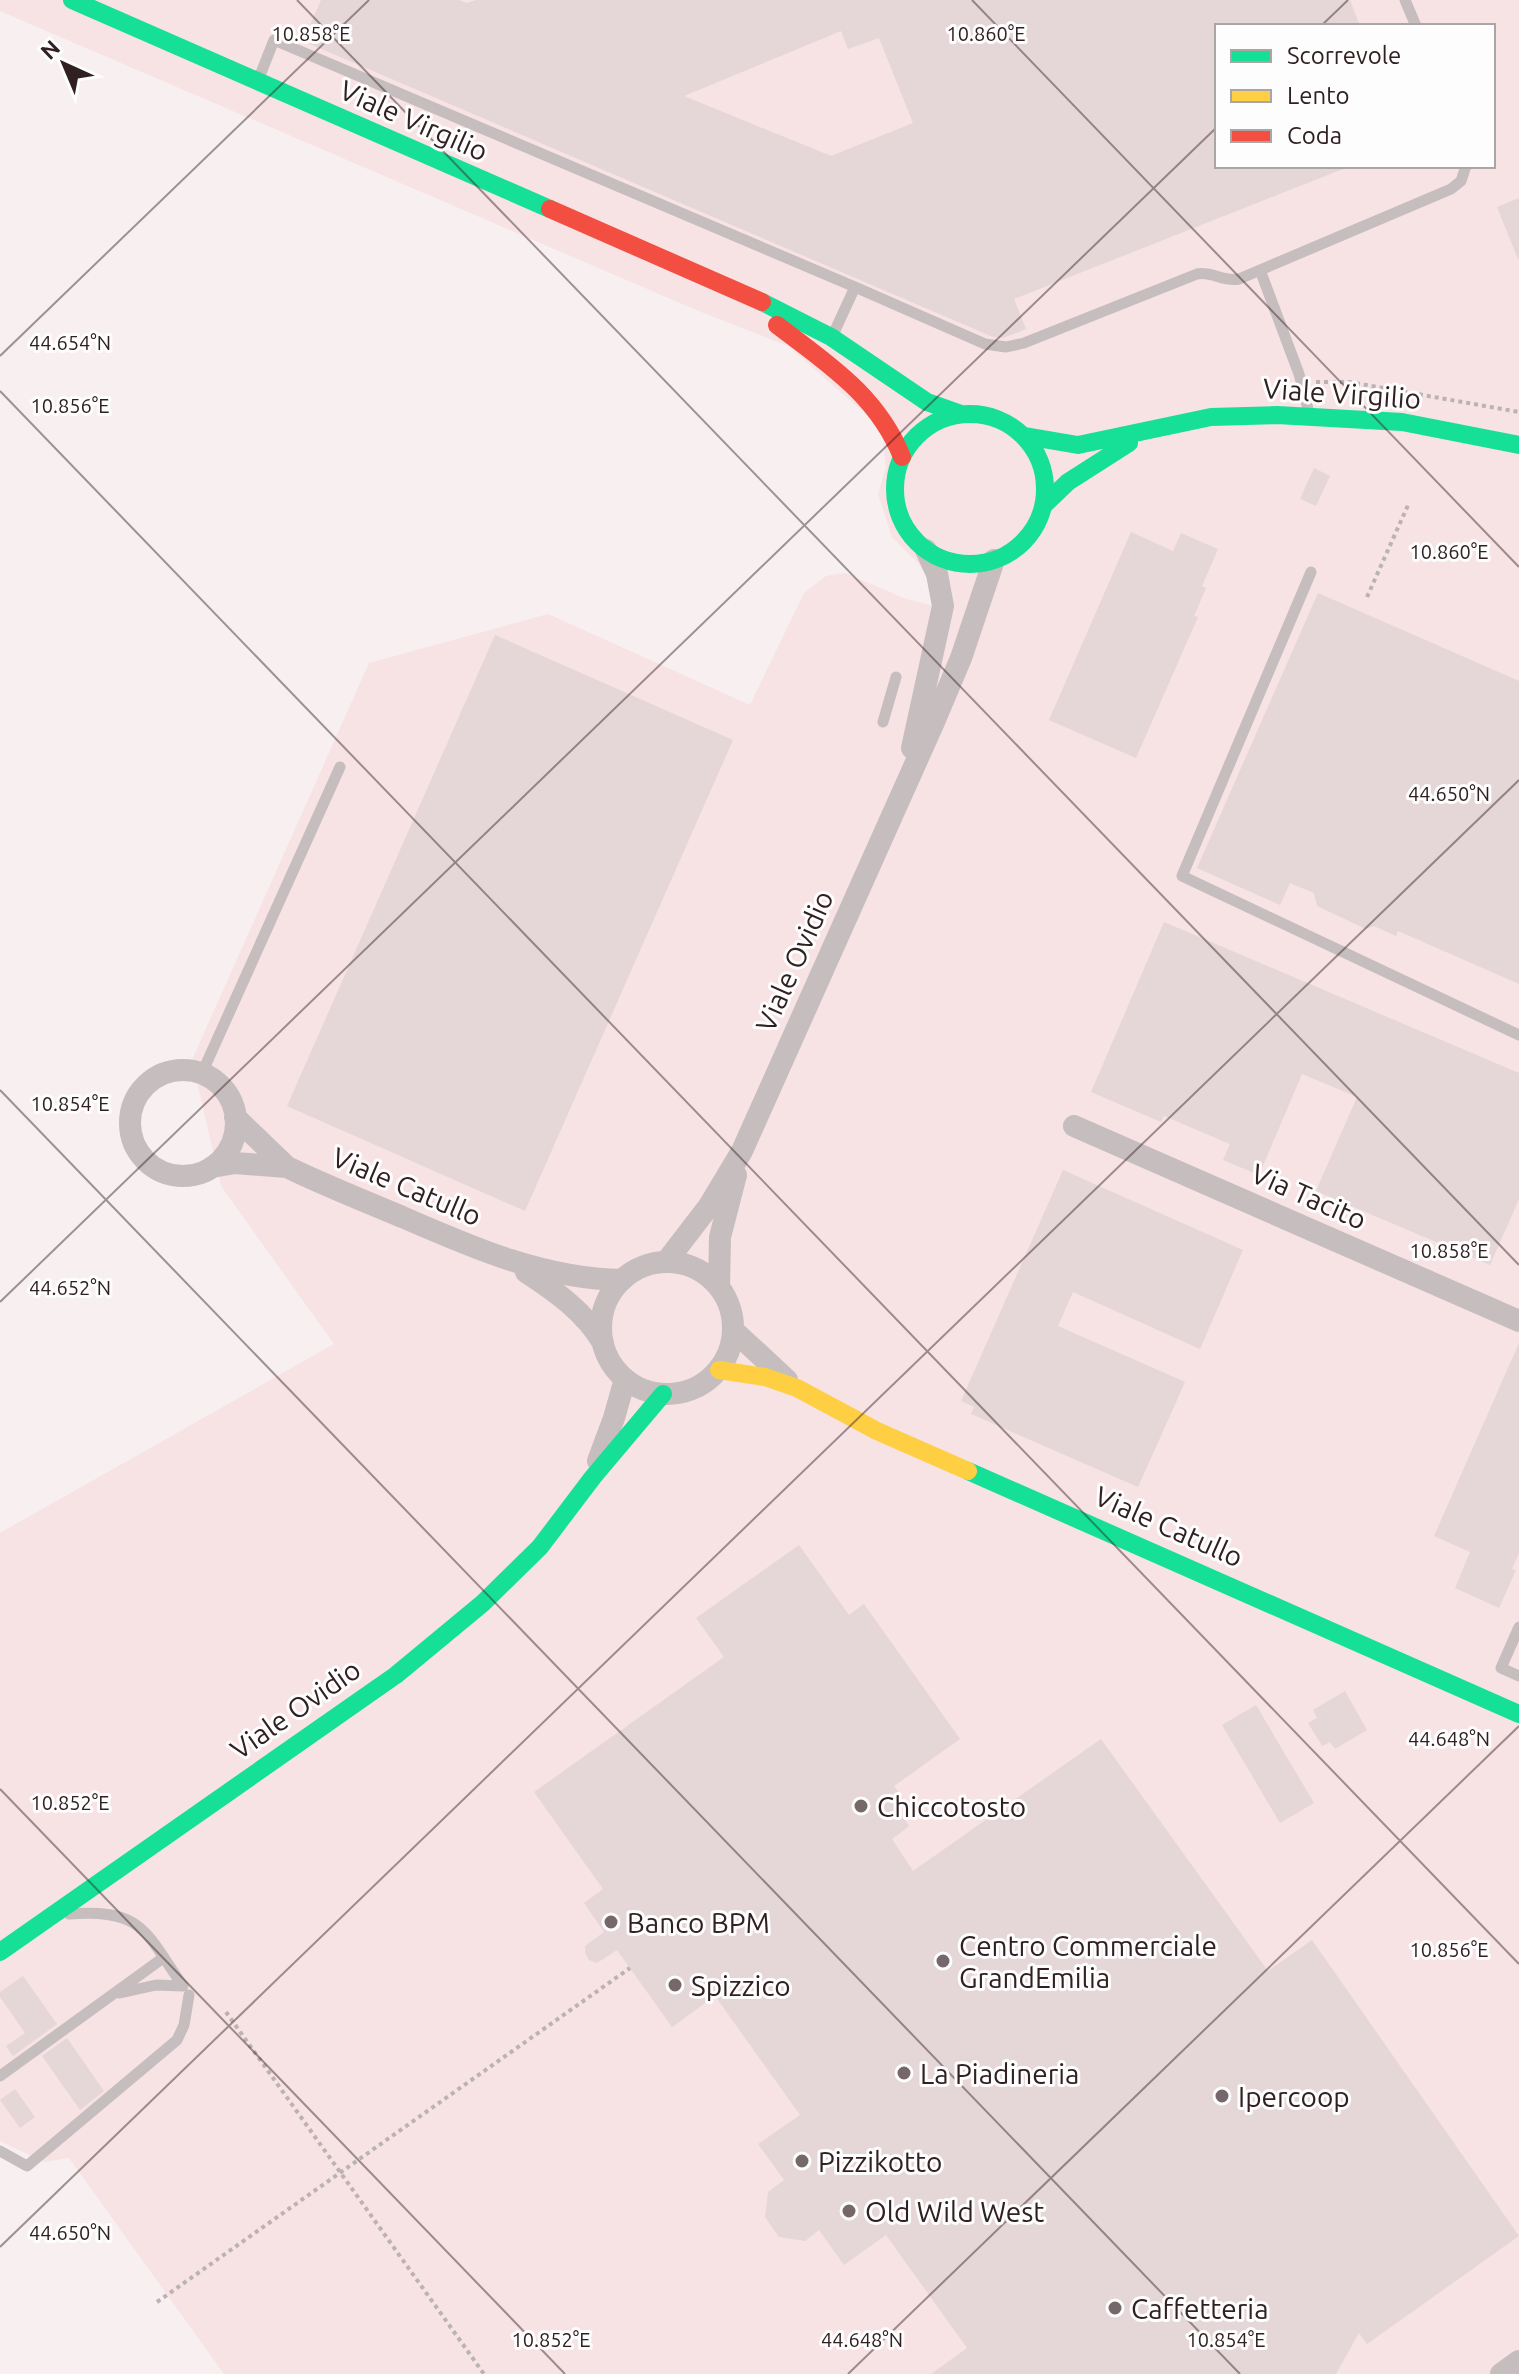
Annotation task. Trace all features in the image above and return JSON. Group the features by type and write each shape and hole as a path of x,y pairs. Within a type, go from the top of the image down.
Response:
{"street":[{"name":"Viale Virgilio","path":"72,0 733,292 771,306 831,337 914,395 961,414"},
{"name":"Viale Virgilio","path":"733,292 860,391 881,412 895,435 902,457"},
{"path":"961,414 995,418 1025,436 1043,468 1046,487 1038,523 1027,539 1012,552 977,564 959,563 926,550 908,531 898,509 895,491 902,457 909,446 926,428 961,414"},
{"name":"Viale Virgilio","path":"1025,436 1078,445 1211,417 1310,416 1402,422 1519,445"},
{"name":"Viale Virgilio","path":"1044,505 1068,482 1161,428"},
{"name":"Viale Ovidio","path":"900,795 943,606 937,574 926,550"},
{"name":"Viale Ovidio","path":"666,1262 709,1206 742,1151 961,658 994,560"},
{"name":"Viale Catullo","path":"287,1167 235,1117 233,1106 221,1086 202,1073 175,1071 150,1081 134,1102 130,1129 140,1154 160,1171 187,1175 235,1163 287,1167 505,1258 587,1280 622,1280"},
{"path":"212,1167 223,1158 230,1145 235,1117"},
{"name":"Via Tacito","path":"1074,1126 1516,1313"},
{"name":"Viale Ovidio","path":"719,1287 720,1237 742,1151"},
{"name":"Viale Catullo","path":"505,1258 553,1289 591,1323 603,1343"},
{"path":"666,1262 686,1265 705,1273 719,1287 730,1307 733,1330 729,1351 719,1370 703,1383 684,1392 663,1394 643,1390 625,1379 611,1363 603,1343 601,1326 611,1293 622,1280 650,1264 666,1262"},
{"name":"Viale Catullo","path":"733,1330 797,1388"},
{"name":"Viale Catullo","path":"719,1370 765,1377 797,1388 877,1431 1519,1714"},
{"name":"Viale Ovidio","path":"593,1477 625,1379"},
{"name":"Viale Ovidio","path":"0,1952 383,1684 445,1635 540,1547 593,1477 663,1394"},
{"path":"1501,2374 1519,2361"}],"lane":[{"path":"1405,0 1415,24"},
{"path":"257,82 274,40 985,344 1006,347 1084,321 1197,274 1204,272 1230,281 1260,270 1451,189 1461,181 1465,168"},
{"path":"1260,270 1301,382 1310,416"},
{"path":"831,337 855,287"},
{"path":"1311,572 1182,876 1519,1035"},
{"path":"883,722 896,677"},
{"path":"202,1073 340,767"},
{"path":"1519,1627 1501,1668 1519,1676"},
{"path":"52,1916 92,1913 130,1919 145,1933 183,1986 156,1985 111,1996"},
{"path":"0,2076 163,1958"},
{"path":"0,2151 27,2166 167,2051 184,2025 189,1995"}],"path":[{"path":"1301,382 1349,382 1519,412"},
{"path":"1367,597 1409,503"},
{"path":"157,2302 630,1968"},
{"path":"226,2012 484,2374"}],"shaded area":[{"path":"0,0 1519,0 1519,2374 224,2374 69,2158 44,2162 0,2141 0,1533 334,1344 221,1186 192,1060 369,663 548,614 750,705 804,593 826,576 845,573 906,599 934,606 932,585 918,563 892,537 878,494 886,467 883,439 875,422 788,346 701,312 0,11"}],"building":[{"path":"321,0 459,0 467,3 476,0 1350,0 1359,24 1215,24 1215,168 1345,168 1014,299 1026,329 1003,338 993,337 303,41","holes":["841,31 848,49 879,38 913,123 831,156 684,96"]},
{"path":"1519,198 1519,258 1518,259 1497,207"},
{"path":"1314,468 1330,476 1316,506 1300,499"},
{"path":"1131,532 1173,551 1181,533 1218,549 1202,586 1206,588 1194,616 1198,617 1136,758 1049,720"},
{"path":"1318,593 1519,681 1519,984 1398,931 1396,936 1374,926 1366,929 1317,906 1314,893 1290,883 1280,905 1197,868"},
{"path":"495,635 733,740 525,1211 287,1106"},
{"path":"1164,922 1519,1073 1519,1199 1490,1265 1316,1191 1357,1097 1302,1074 1259,1175 1223,1160 1230,1144 1164,1116 1161,1122 1091,1092"},
{"path":"1063,1170 1243,1250 1200,1349 1073,1292 1058,1326 1185,1382 1138,1487 971,1414 974,1407 961,1401"},
{"path":"1519,1343 1519,1553 1512,1569 1516,1570 1499,1608 1455,1588 1470,1552 1434,1536"},
{"name":"Centro Commerciale GrandEmilia","path":"799,1545 849,1615 864,1604 960,1739 894,1786 904,1800 895,1806 909,1826 892,1839 913,1871 1101,1739 1268,1971 1312,1940 1519,2236 1367,2344 1359,2333 1336,2374 931,2374 967,2348 886,2235 844,2265 819,2230 805,2241 779,2237 765,2217 768,2192 784,2180 758,2144 800,2115 715,1996 672,2027 617,1950 597,1963 589,1960 585,1946 604,1932 584,1903 603,1889 534,1792 724,1657 696,1618"},
{"path":"1345,1691 1367,1730 1335,1749 1330,1742 1322,1746 1308,1723 1317,1718 1313,1710"},
{"path":"1256,1705 1314,1803 1280,1823 1222,1725"},
{"path":"23,1976 57,2024 13,2056 6,2046 25,2033 0,1997 0,1992"},
{"path":"67,2038 104,2091 80,2110 42,2056"},
{"path":"15,2089 35,2117 20,2128 0,2100"}],"traffic: fast":[{"path":"72,0 550,209"},
{"path":"762,302 831,337 927,402 961,414"},
{"path":"970,414 999,420 1023,436 1039,460 1045,489 1039,518 1023,542 999,558 970,564 941,558 917,542 901,518 895,489 901,460 917,436 941,420 970,414"},
{"path":"1025,436 1078,445 1211,417 1277,415 1402,422 1519,445"},
{"path":"1044,505 1068,482 1129,443"},
{"path":"0,1952 396,1675 483,1603 540,1547 593,1477 663,1394"},
{"path":"968,1471 1519,1714"}],"traffic: slow":[{"path":"719,1370 765,1377 797,1388 877,1431 968,1471"}],"traffic: jam":[{"path":"550,209 762,302"},
{"path":"777,325 865,398 892,435 902,457"}],"place":[{"name":"Chiccotosto","path":"861,1806"},
{"name":"Banco BPM","path":"611,1922"},
{"name":"Centro Commerciale GrandEmilia","path":"943,1961"},
{"name":"Spizzico","path":"675,1985"},
{"name":"La Piadineria","path":"904,2073"},
{"name":"Ipercoop","path":"1222,2096"},
{"name":"Pizzikotto","path":"802,2161"},
{"name":"Old Wild West","path":"849,2211"},
{"name":"Caffetteria","path":"1115,2308"}]}
